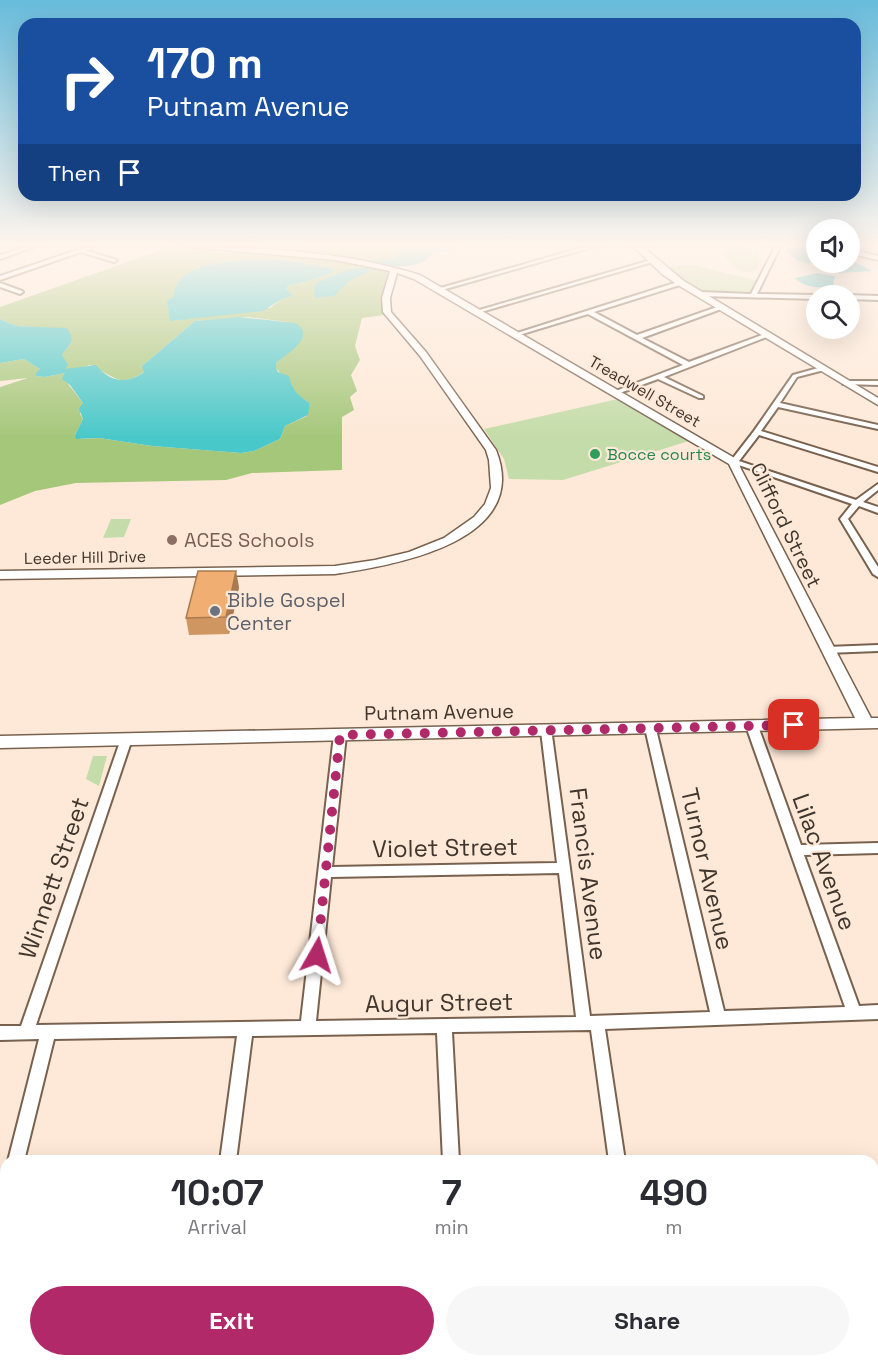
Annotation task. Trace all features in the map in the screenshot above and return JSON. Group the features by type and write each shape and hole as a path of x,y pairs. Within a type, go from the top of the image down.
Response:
{"street":[{"name":"Leeder Hill Drive","path":"0,575 279,571 359,567 408,557 448,540 471,526 483,516 494,499 499,485 497,465 491,450 431,365 387,311"},
{"name":"Treadwell Street","path":"479,311 734,462 878,510"},
{"path":"517,334 593,311"},
{"path":"638,337 712,311"},
{"path":"728,311 878,402"},
{"path":"589,312 689,365"},
{"path":"615,393 767,335"},
{"name":"Clifford Street","path":"822,369 795,376 758,432 734,462 740,479 827,650 872,724"},
{"path":"658,376 701,397"},
{"path":"845,383 878,382"},
{"path":"776,404 878,427"},
{"path":"758,432 878,470"},
{"path":"878,486 845,515 845,522 878,574"},
{"path":"827,650 878,648"},
{"name":"Putnam Avenue","path":"0,742 872,724"},
{"name":"Lilac Avenue","path":"752,726 854,1012"},
{"name":"Turnor Avenue","path":"651,729 719,1019"},
{"name":"Francis Avenue","path":"547,730 565,868 590,1023 616,1155"},
{"path":"308,1028 340,735"},
{"name":"Winnett Street","path":"26,1032 126,739"},
{"path":"796,850 878,848"},
{"name":"Violet Street","path":"326,872 565,868"},
{"name":"Augur Street","path":"0,1033 590,1023 878,1012"},
{"path":"444,1026 451,1155"},
{"path":"229,1155 246,1029"},
{"path":"17,1155 48,1033"}],"green space":[{"path":"0,311 383,311 384,315 362,318 355,346 360,360 351,375 357,391 350,397 354,410 342,417 342,470 252,473 226,480 76,483 35,491 0,505 0,387 28,378 0,381 0,363 24,359 40,369 36,376 45,377 65,373 65,380 83,403 80,414 83,419 75,435 81,439 99,438 152,446 241,453 254,451 280,439 285,426 307,416 310,403 298,396 276,368 276,363 284,356 288,322 248,317 195,321 142,366 145,371 136,377 122,380 90,365 77,369 64,369 62,355 72,341 67,329 16,326 0,319"},
{"path":"618,399 689,441 563,480 509,479 504,459 484,429"},
{"path":"111,519 131,519 124,537 103,538"},
{"path":"93,756 107,756 99,786 86,779"}],"water":[{"path":"169,311 263,311 263,311 170,321"},
{"path":"239,317 295,323 303,333 302,339 293,350 276,363 276,368 278,372 289,376 296,392 310,403 308,415 285,426 280,439 254,451 241,453 152,446 99,438 76,439 75,435 83,419 79,409 83,403 70,385 62,379 65,373 45,377 36,376 40,369 24,359 0,363 0,319 16,326 67,328 72,341 62,355 68,365 65,369 96,365 107,375 118,380 125,380 144,372 142,366 195,321"}],"building":[{"path":"198,571 236,571 226,617 186,618"}],"place":[{"name":"Bocce courts","path":"595,454"},
{"name":"ACES Schools","path":"172,540"},
{"name":"Bible Gospel Center","path":"215,611"}],"route":[{"path":"317,955 340,735 794,725"}]}
